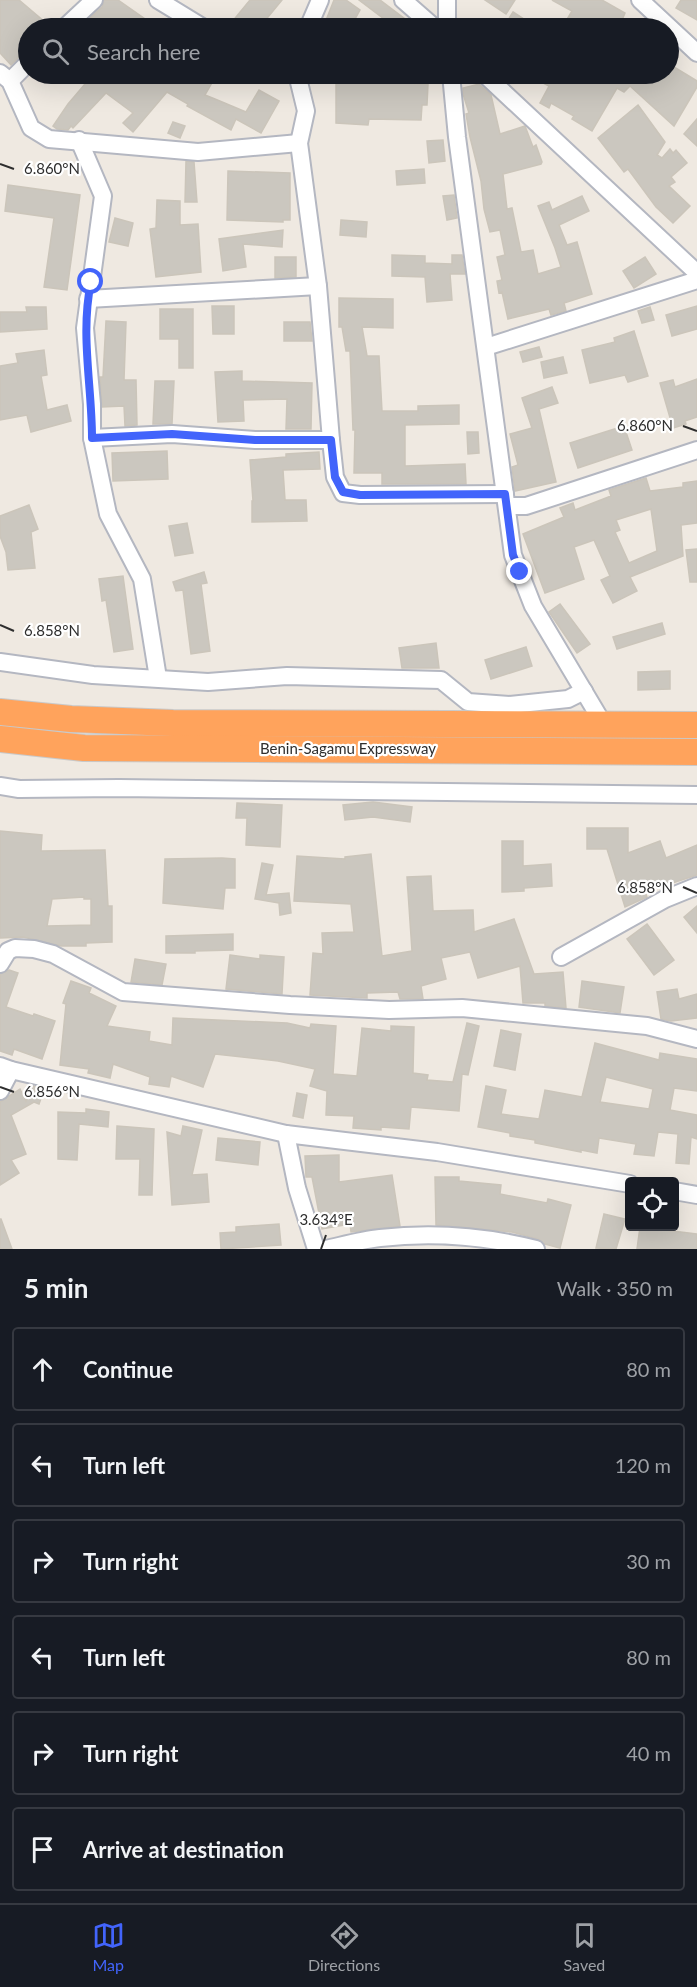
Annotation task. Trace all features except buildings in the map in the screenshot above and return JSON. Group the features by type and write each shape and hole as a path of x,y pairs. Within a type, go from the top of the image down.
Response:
{"highway":[{"name":"Benin-Sagamu Expressway","path":"0,712 72,719 173,723 697,725"},
{"name":"Benin-Sagamu Expressway","path":"0,739 84,747 434,748 697,752"}],"street":[{"path":"75,18 94,0"},
{"path":"158,0 188,18"},
{"path":"312,18 320,0"},
{"path":"403,0 424,18"},
{"path":"447,0 447,18"},
{"path":"640,0 659,18"},
{"path":"679,36 697,53"},
{"path":"18,69 5,77 31,128 49,139 198,152 300,143"},
{"path":"299,84 306,111 300,143 318,286 331,440 335,477 343,492 360,495 506,500 526,506 697,450"},
{"path":"452,84 457,137 513,555 533,606 604,725"},
{"path":"495,84 697,273"},
{"path":"79,140 103,196 85,328 92,404 92,438 108,514 142,579 158,678"},
{"path":"486,347 697,280"},
{"path":"88,299 318,286"},
{"path":"92,438 172,434 255,440 331,440"},
{"path":"0,662 93,675 208,682 287,676 441,680 468,702 510,705 568,699 584,690"},
{"path":"0,786 31,789 697,795"},
{"path":"561,957 665,899 697,886"},
{"path":"0,964 8,951 15,948 34,949 53,954 123,992 389,1010 462,1008 647,1026 697,1038"},
{"path":"0,1091 5,1068 286,1134 436,1152 625,1183"},
{"path":"286,1134 297,1188 316,1249"},
{"path":"679,1192 697,1195"},
{"path":"326,1249 380,1238 437,1235 508,1242 536,1249"}],"route":[{"path":"91,282 85,328 92,404 92,438 172,434 255,440 331,440 335,477 343,492 360,495 505,494 513,555 520,572"}]}
